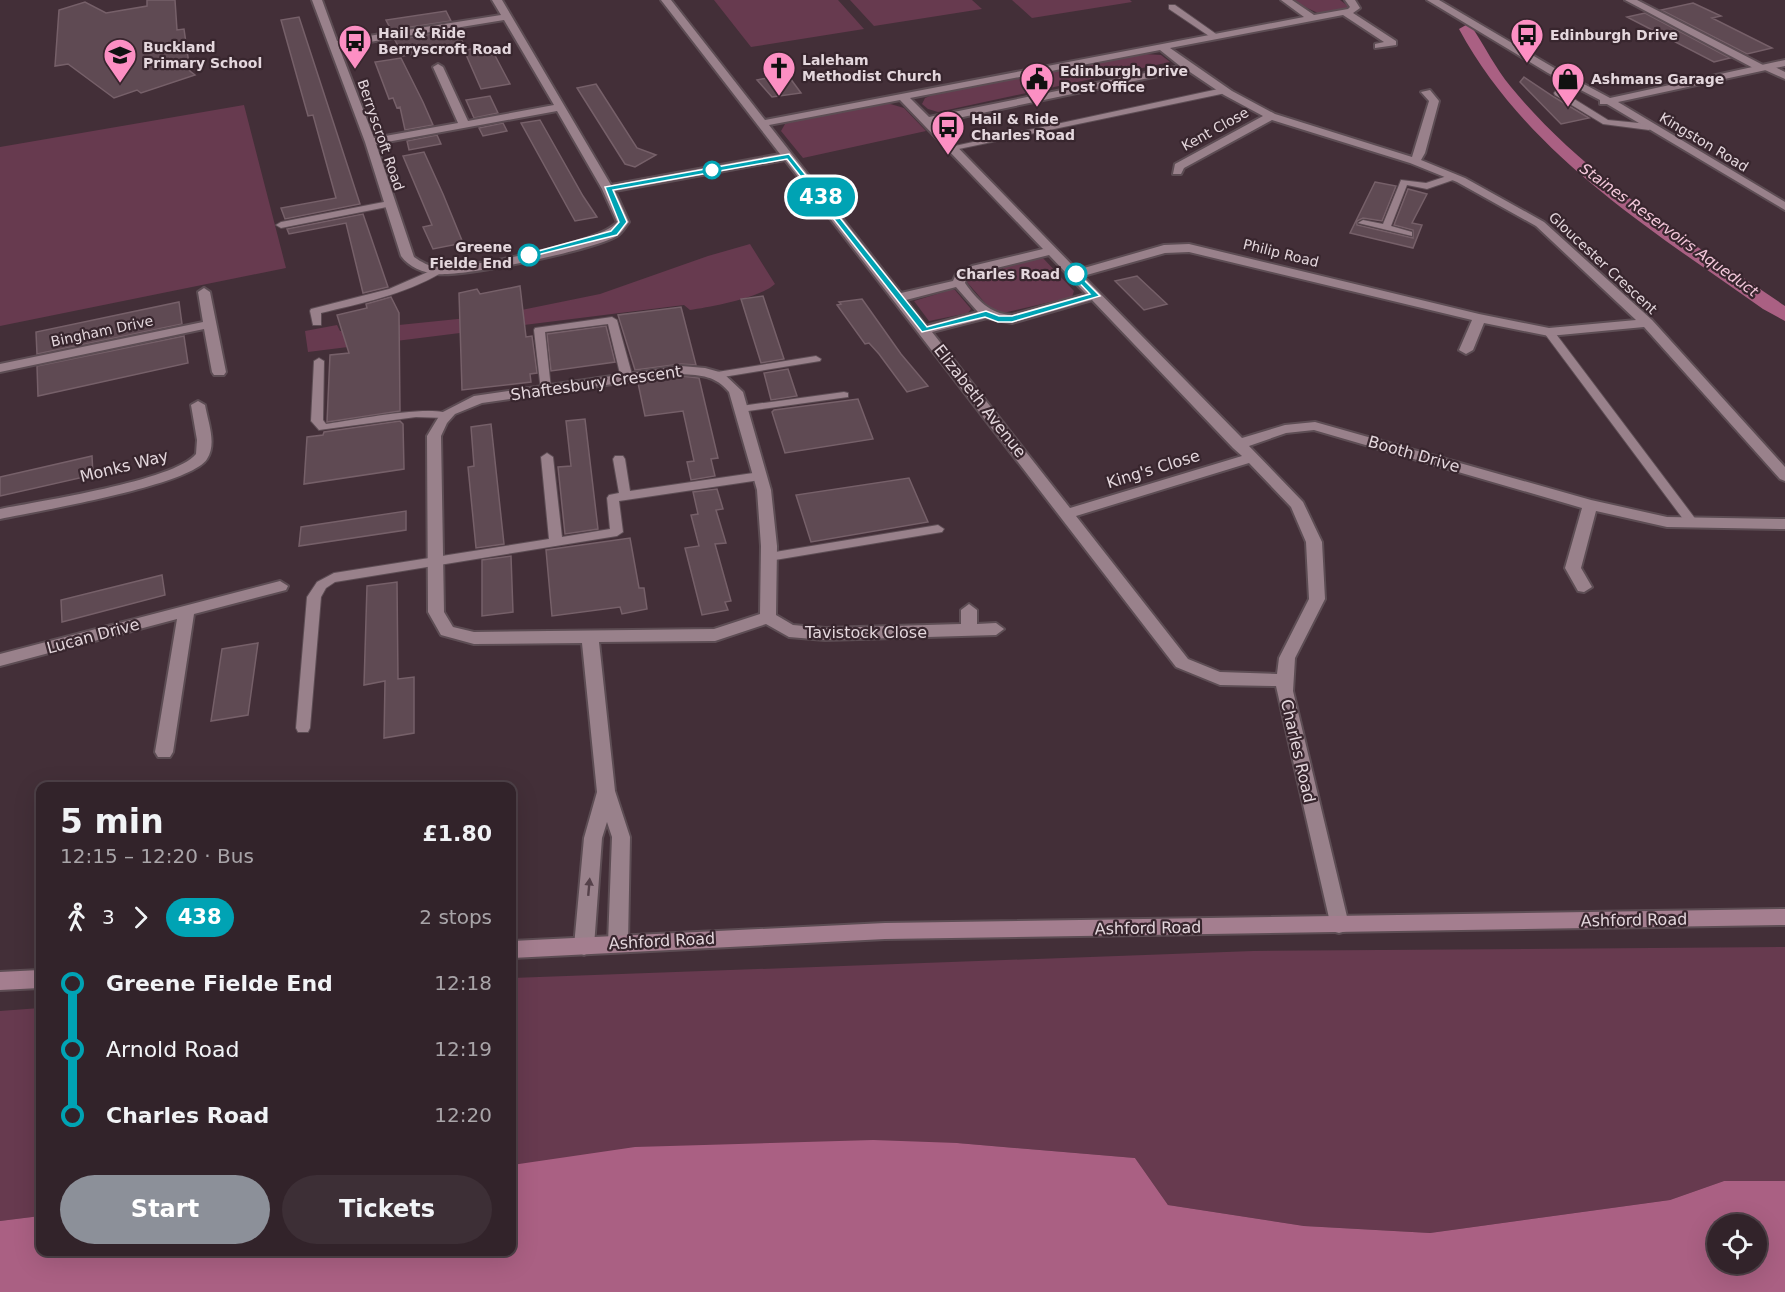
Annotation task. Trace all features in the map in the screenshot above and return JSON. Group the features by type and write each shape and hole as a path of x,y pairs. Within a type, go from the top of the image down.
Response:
{"main road":[{"name":"Ashford Road","path":"516,950 885,931 1785,917"},
{"path":"0,981 36,979"}],"street":[{"name":"Berryscroft Road","path":"317,0 370,142 407,256 412,263 433,270"},
{"path":"433,270 473,267 584,243 614,233 623,222 621,213 608,189 497,0"},
{"name":"Elizabeth Avenue","path":"666,0 1182,663 1207,676 1240,681 1285,680"},
{"path":"1286,0 1312,18"},
{"path":"764,123 1344,12 1355,8 1350,0"},
{"name":"Kingston Road","path":"1432,0 1570,82 1589,98 1608,103 1785,207"},
{"path":"1632,1 1647,0"},
{"path":"1632,1 1764,68 1785,76"},
{"path":"1344,12 1393,43 1378,46"},
{"path":"333,45 507,17"},
{"name":"Gloucester Crescent","path":"1162,46 1223,91 1271,116 1414,161 1503,201 1540,225 1647,323 1785,476"},
{"path":"1608,103 1785,63"},
{"path":"438,67 464,124"},
{"path":"927,121 1188,67"},
{"path":"1414,161 1420,153 1434,101 1426,92"},
{"name":"Charles Road","path":"902,96 954,147 1050,251 1076,274 1250,458 1298,505 1314,542 1317,599 1287,658 1284,691 1339,925"},
{"path":"370,142 561,107"},
{"name":"Kent Close","path":"1178,172 1179,166 1271,116"},
{"path":"608,189 789,156"},
{"name":"Philip Road","path":"1076,274 1164,249 1189,248 1479,318 1548,332 1647,323"},
{"path":"958,283 960,277 976,269 1050,251"},
{"path":"898,297 958,283"},
{"path":"958,283 986,314 998,319 1012,319 1096,296"},
{"path":"204,292 219,372"},
{"path":"925,330 986,314"},
{"path":"1466,350 1479,318"},
{"name":"Bingham Drive","path":"0,368 210,324"},
{"name":"Shaftesbury Crescent","path":"445,415 479,399 545,389 681,370 708,371 717,375"},
{"path":"445,415 439,419 434,436 435,560 436,612 447,631 474,638 590,638 715,634 768,617 769,557 764,490 736,392 728,380 717,375"},
{"name":"Monks Way","path":"0,514 151,480 192,465 200,458 205,448 198,405"},
{"name":"Booth Drive","path":"1238,445 1273,431 1296,426 1315,426 1590,505 1667,522 1785,524"},
{"name":"King's Close","path":"1067,514 1250,458"},
{"path":"1584,587 1573,568 1590,505"},
{"name":"Lucan Drive","path":"0,660 280,586"},
{"path":"969,610 969,630"},
{"path":"164,752 186,611"},
{"name":"Tavistock Close","path":"768,617 789,631 825,634 996,629"},
{"path":"590,638 606,791 621,837 618,943"},
{"path":"584,946 593,838 606,791"}],"lane":[{"path":"1173,7 1215,36"},
{"path":"1570,82 1558,93 1606,122 1649,127"},
{"path":"954,147 1223,91"},
{"path":"1386,228 1404,182 1427,186 1453,177"},
{"path":"280,225 389,204"},
{"path":"1363,223 1409,234"},
{"path":"317,323 315,311 390,294 421,281 433,270"},
{"path":"545,389 539,330 612,320 627,378"},
{"path":"1548,332 1693,524"},
{"path":"717,375 816,359"},
{"path":"319,361 316,421 323,428 416,414 445,415"},
{"path":"741,410 844,395"},
{"path":"547,457 556,542"},
{"path":"619,459 625,496"},
{"path":"303,728 312,616 318,587 334,577 617,532 613,498 760,476"},
{"path":"769,557 939,529"}],"shaded area":[{"path":"714,0 838,0 864,29 751,47"},
{"path":"850,0 972,0 982,9 874,26"},
{"path":"1012,0 1130,0 1132,2 1032,18"},
{"path":"1290,0 1340,0 1348,8 1320,14"},
{"path":"1145,54 1161,55 1170,62 938,112 922,104 925,98 935,94"},
{"path":"887,103 904,108 926,131 803,158 781,131 785,124 792,122"},
{"path":"244,105 286,268 0,326 0,147"},
{"path":"750,244 775,284 758,294 735,301 690,310 684,305 308,352 305,331 337,325 340,331 497,315 600,294 708,256"},
{"path":"1042,257 1074,291 1072,297 999,314 992,311 966,281 975,274"},
{"path":"955,290 971,309 968,313 929,321 914,301"},
{"path":"1785,947 1785,1181 1724,1181 1670,1200 1430,1233 1304,1226 1168,1205 1135,1158 957,1143 516,1165 516,978 1253,951"},
{"path":"36,1008 36,1216 0,1221 0,1011"},
{"path":"873,1140 957,1143 1135,1158 1168,1205 1304,1226 1430,1233 1670,1200 1724,1181 1785,1181 1785,1292 0,1292 0,1221 36,1216 36,1256 516,1256 516,1164 635,1147"}],"building":[{"path":"147,0 175,0 177,30 184,29 190,71 195,75 141,93 137,90 114,98 68,64 55,66 59,10 85,2 106,13 147,6"},
{"path":"1693,3 1721,16 1712,18 1772,48 1747,54 1661,10"},
{"path":"446,11 451,21 391,30 386,20"},
{"path":"1645,13 1730,58 1714,62 1627,17"},
{"path":"299,17 360,204 285,219 281,208 336,198 313,115 308,116 281,20"},
{"path":"456,30 465,46 403,56 395,40"},
{"path":"490,46 510,84 481,89 464,50"},
{"path":"401,58 433,125 405,130 400,107 397,108 393,98 389,99 375,62"},
{"path":"787,74 801,93 772,97 757,80"},
{"name":"Ashmans Garage","path":"1524,77 1589,118 1561,124 1520,82"},
{"path":"596,84 637,148 656,155 635,167 625,164 577,88"},
{"path":"490,96 498,113 474,118 466,100"},
{"path":"540,120 597,217 575,221 521,123"},
{"path":"503,123 507,131 483,136 479,128"},
{"path":"437,135 441,144 409,150 407,141"},
{"path":"424,152 463,243 433,249 423,227 432,225 403,156"},
{"path":"1375,182 1396,186 1382,221 1363,218 1357,221 1357,225 1413,238 1413,230 1394,225 1408,189 1427,194 1412,223 1422,225 1413,248 1350,233"},
{"path":"363,214 388,287 363,293 346,223 289,234 287,229"},
{"path":"1137,276 1167,304 1144,310 1115,281"},
{"path":"520,286 526,337 532,336 537,373 530,374 531,382 462,390 459,293 477,289 480,294"},
{"path":"763,296 784,359 761,363 741,299"},
{"path":"391,297 399,313 400,411 327,422 330,355 349,353 337,315 367,308 366,304"},
{"path":"862,299 901,354 928,386 907,392 879,354 869,343 865,344 837,305 841,304 839,302"},
{"path":"179,302 182,324 37,354 36,332"},
{"path":"681,307 696,365 681,364 635,370 618,315"},
{"path":"606,326 615,362 551,371 547,334"},
{"path":"184,336 188,363 38,396 37,366"},
{"path":"788,369 797,396 771,400 764,373"},
{"path":"681,376 699,378 718,458 711,459 715,476 691,480 687,462 694,461 683,411 645,416 638,383"},
{"path":"858,399 873,439 785,453 772,412 774,410"},
{"path":"585,419 598,529 565,534 558,467 571,466 566,421"},
{"path":"400,421 403,424 404,469 304,484 307,437 323,435 324,432"},
{"path":"491,424 504,544 476,548 468,467 474,466 471,427"},
{"path":"92,456 93,475 0,496 0,477"},
{"path":"909,478 928,522 811,542 796,495"},
{"path":"717,489 723,509 716,510 726,543 715,544 731,601 725,602 728,610 702,615 685,548 699,546 691,515 698,514 693,492"},
{"path":"406,511 406,530 299,546 301,527"},
{"path":"630,538 639,588 644,588 647,609 622,614 620,607 552,616 546,550"},
{"path":"511,556 513,612 482,616 482,560"},
{"path":"162,575 165,595 62,622 61,600"},
{"path":"397,582 398,679 414,677 414,733 384,738 385,681 364,685 367,586"},
{"path":"258,643 248,715 211,721 222,649"}],"waterway":[{"name":"Staines Reservoirs Aqueduct","path":"1466,29 1483,60 1503,89 1551,140 1634,207 1785,315"}],"bus line":[{"name":"438","path":"529,255 584,243 614,233 623,222 621,213 608,189 789,156 925,330 986,314 998,319 1012,319 1096,296 1076,274"}],"place":[{"name":"Edinburgh Drive","path":"1527,64"},
{"name":"Hail & Ride Berryscroft Road","path":"355,70"},
{"name":"Buckland Primary School","path":"120,84"},
{"name":"Laleham Methodist Church","path":"779,97"},
{"name":"Edinburgh Drive Post Office","path":"1037,108"},
{"name":"Ashmans Garage","path":"1568,108"},
{"name":"Hail & Ride Charles Road","path":"948,156"},
{"name":"Greene Fielde End","path":"529,255"},
{"name":"Charles Road","path":"1076,274"}]}
